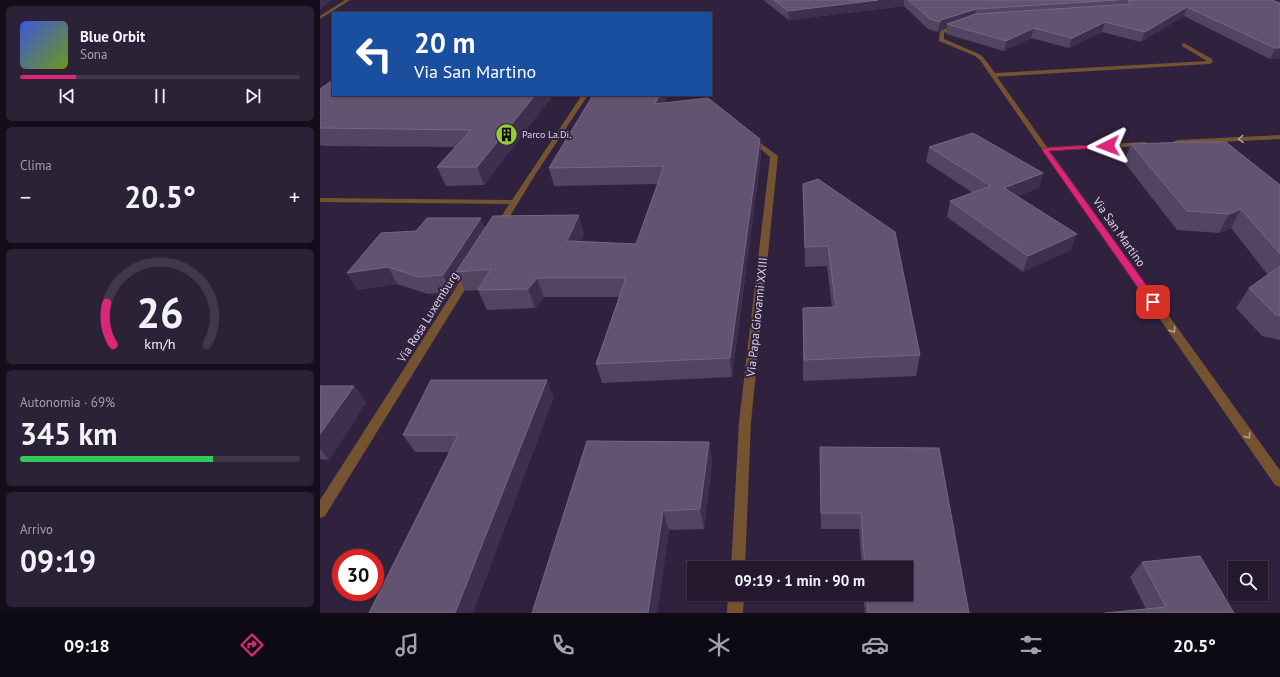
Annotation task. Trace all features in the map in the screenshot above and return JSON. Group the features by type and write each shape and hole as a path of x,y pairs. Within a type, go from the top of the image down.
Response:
{"street":[{"path":"320,18 348,0"},
{"name":"Via San Martino","path":"967,23 942,32 941,40 977,55 982,59 1280,481"},
{"path":"994,75 1210,62 1210,60 1184,45"},
{"path":"494,235 514,202 584,96"},
{"name":"Via Papa Giovanni XXIII","path":"738,561 745,422 774,156 745,133"},
{"path":"1170,143 1280,137"},
{"path":"1045,150 1155,144"},
{"path":"320,200 514,202"},
{"name":"Via Rosa Luxemburg","path":"320,512 473,269"},
{"path":"735,613 736,601"}],"building":[{"path":"774,0 878,0 788,11"},
{"path":"908,0 1117,0 976,9 941,20 940,22 930,19"},
{"path":"1128,0 1272,0 1280,3 1280,48 1275,48 1187,7 1145,32 1105,22 1072,38 1034,28 1006,41 947,24 976,14 1131,4"},
{"path":"332,81 332,96 534,96 477,167 437,167 471,130 320,128 320,89"},
{"path":"592,96 659,96 655,104 708,98 760,139 730,358 596,364 626,278 537,278 528,289 478,290 491,269 456,272 493,216 579,215 567,241 636,244 664,166 549,168"},
{"path":"973,133 1043,173 1004,188 1077,234 1028,256 950,201 991,186 929,147"},
{"path":"1226,142 1280,185 1280,254 1241,209 1229,214 1187,211 1131,144"},
{"path":"818,179 895,232 920,355 804,360 803,308 836,307 828,246 805,247 803,184"},
{"path":"427,218 481,218 443,275 419,277 388,267 347,273 381,233 416,231"},
{"path":"1280,266 1280,316 1276,315 1249,288"},
{"path":"431,380 547,380 455,613 369,613 375,601 384,601 384,583 458,435 403,435"},
{"path":"320,386 354,386 320,434"},
{"path":"587,441 709,442 700,509 663,511 648,613 532,613"},
{"path":"820,447 939,448 969,613 868,613 867,601 913,601 913,561 864,561 861,513 821,513"},
{"path":"1200,556 1234,613 1105,613 1166,607 1142,562"}],"place":[{"name":"Parco La.Di.","path":"506,134"}],"route":[{"path":"1108,146 1045,150 1153,302"}]}
